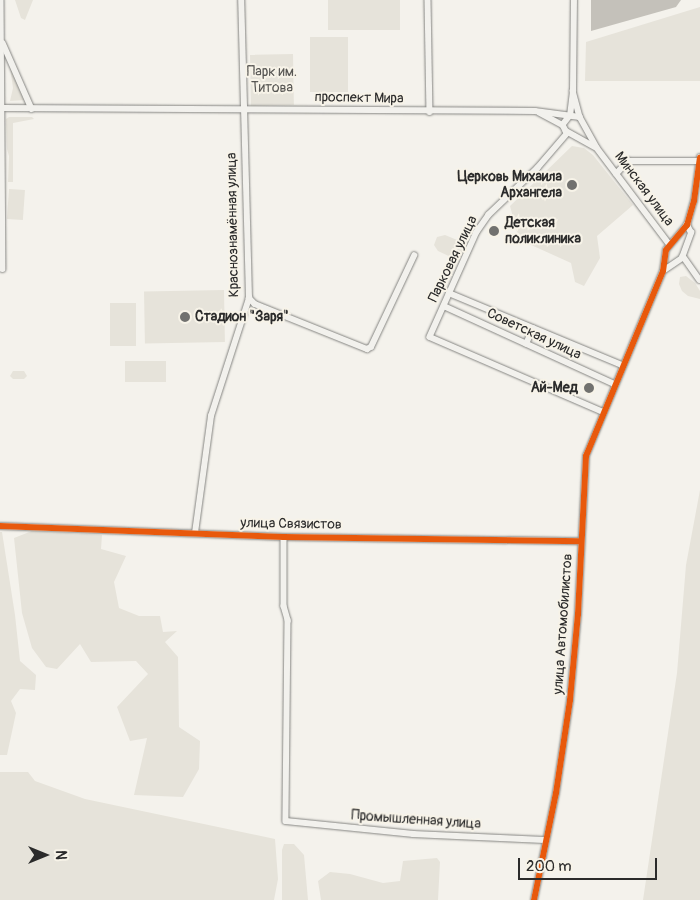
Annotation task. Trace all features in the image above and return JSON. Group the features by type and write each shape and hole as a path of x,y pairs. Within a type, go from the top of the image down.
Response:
{"street":[{"path":"1,0 3,64 3,270"},
{"name":"Краснознамённая улица","path":"195,533 211,416 249,298 242,110 241,0"},
{"path":"428,0 430,112"},
{"path":"573,91 583,125 581,130 571,134 563,126 570,116 573,91 574,0"},
{"path":"2,41 32,109"},
{"path":"3,64 13,63"},
{"name":"проспект Мира","path":"3,108 430,112 536,111 570,116"},
{"name":"проспект Мира","path":"536,111 563,126"},
{"path":"570,116 580,117"},
{"name":"Минская улица","path":"583,125 597,148 670,245"},
{"name":"Минская улица","path":"571,134 597,148"},
{"name":"Парковая улица","path":"571,134 489,215 477,232 430,337 603,412"},
{"path":"616,174 628,161 699,159 694,201 687,225 666,250 666,256 670,261 681,259"},
{"path":"663,271 681,259 690,233 687,225"},
{"path":"670,245 676,244 681,247 681,259 700,280"},
{"path":"249,298 255,304 367,349 371,347 414,256"},
{"name":"улица Автомобилистов","path":"534,900 544,840 556,793 570,700 586,456 614,384 663,271 666,256"},
{"path":"449,293 622,365"},
{"name":"Советская улица","path":"444,306 614,384"},
{"path":"526,344 533,328"},
{"name":"улица Связистов","path":"0,526 284,538 581,540"},
{"name":"Промышленная улица","path":"284,538 284,606 288,620 286,821 413,834 544,840"}],"green space":[{"path":"15,0 33,0 25,20 21,18"},
{"path":"328,0 400,0 400,30 328,30"},
{"path":"700,7 700,81 585,81 586,42"},
{"path":"310,37 348,37 348,92 310,92"},
{"name":"Парк им. Титова","path":"293,54 294,105 251,106 250,55"},
{"path":"10,67 26,100 10,101 13,88"},
{"path":"9,117 32,117 34,119 13,123 13,182 8,182 9,156 6,119"},
{"path":"572,146 584,148 593,155 633,205 597,236 600,258 584,286 575,282 571,263 529,244 517,232 510,206"},
{"path":"9,189 25,190 23,220 7,219"},
{"path":"445,235 462,242 464,250 461,256 453,258 438,251 434,245 437,237"},
{"path":"686,276 695,283 700,291 700,299 688,296 682,291 679,284 680,277"},
{"name":"Стадион \"Заря\"","path":"224,290 225,342 145,343 144,291"},
{"path":"110,303 136,303 136,346 110,346"},
{"path":"125,361 166,361 166,382 125,382"},
{"path":"13,371 24,371 27,376 24,379 13,379 10,376"},
{"path":"700,490 700,900 643,900 677,673 686,565"},
{"path":"32,531 102,535 101,549 126,556 114,582 119,608 139,616 160,616 163,632 177,631 165,642 178,657 179,727 200,741 199,769 183,797 134,795 147,738 130,741 117,707 148,674 136,661 91,662 80,644 57,669 46,667 32,648 22,613 14,538"},
{"path":"0,532 2,532 15,615 20,661 36,675 35,690 20,689 11,701 16,713 7,755 0,755"},
{"path":"0,772 28,772 35,781 85,799 275,839 278,879 274,900 0,900"},
{"path":"284,844 294,844 304,855 308,900 282,900 282,850"},
{"path":"437,858 440,862 438,900 321,900 318,881 330,872 350,874 383,883 400,881 403,861"}],"shaded area":[{"path":"591,0 681,0 676,7 591,31"}],"cycle path":[{"path":"534,900 556,793 570,700 578,614 586,456 663,271 666,250 687,225 694,201 700,157"},
{"path":"0,526 284,537 581,541"}],"place":[{"name":"Церковь Михаила Архангела","path":"572,185"},
{"name":"Детская поликлиника","path":"494,231"},
{"name":"Стадион \"Заря\"","path":"185,317"},
{"name":"Ай-Мед","path":"589,388"}]}
